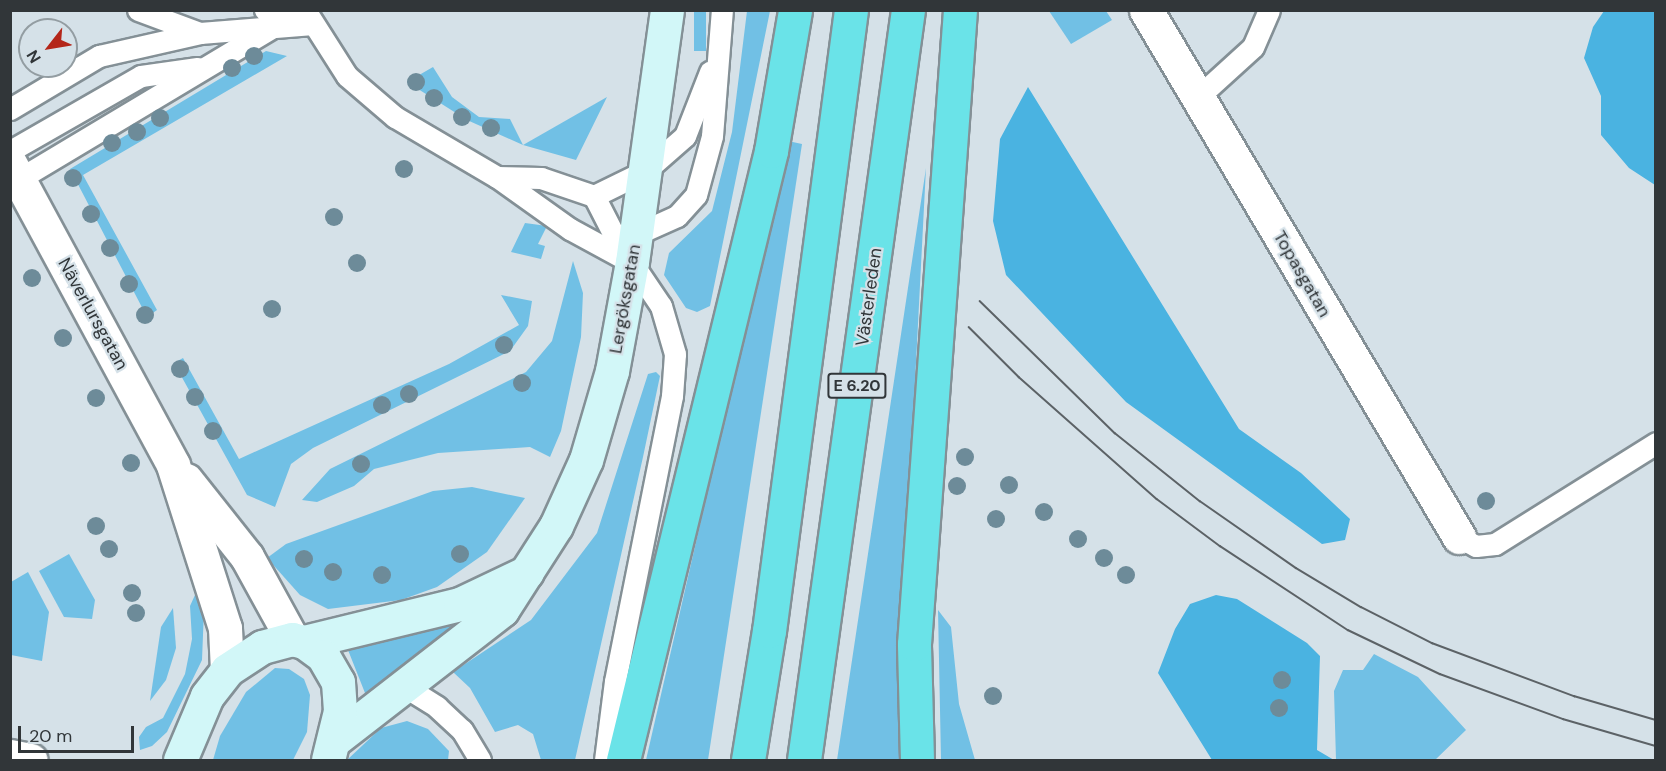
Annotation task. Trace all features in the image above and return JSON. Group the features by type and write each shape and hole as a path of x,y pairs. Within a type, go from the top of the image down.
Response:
{"highway":[{"path":"624,760 771,151 795,10"},
{"name":"E 6.20","path":"748,760 769,631 851,10"},
{"name":"Västerleden","path":"804,760 908,10"},
{"path":"917,760 914,644 960,10"}],"street":[{"name":"Lergöksgatan","path":"333,749 405,686 502,610 529,572 586,460 612,371 628,246 645,171 667,10"},
{"name":"Topasgatan","path":"1146,10 1459,537"},
{"name":"Näverlursgatan","path":"13,164 173,465 225,628 227,670"},
{"name":"Näverlursgatan","path":"173,465 247,557 298,640"},
{"path":"180,760 207,696 227,670 262,647 460,604 529,572"},
{"path":"298,640 323,656 338,682 341,698 333,749"},
{"path":"10,756 31,760"}],"lane":[{"path":"138,10 200,33"},
{"path":"10,109 99,56 268,20 309,17 347,76 368,96 425,136 497,177 535,207 586,238 628,246 677,216 696,195 712,136 722,10"},
{"path":"1198,97 1252,47 1269,10"},
{"path":"13,164 207,66 268,20"},
{"path":"594,196 645,171 685,136 718,52"},
{"path":"13,164 141,76 207,66"},
{"path":"497,177 541,178 594,196 628,246 661,306 670,328 675,376 615,681 605,760"},
{"path":"1459,537 1476,546 1495,544 1656,443"},
{"path":"405,686 437,707 462,730 480,760"}],"shaded area":[{"path":"694,11 706,11 706,51 694,51"},
{"path":"747,11 770,11 710,306 697,312 686,308 664,275 669,253 712,211 732,132"},
{"path":"1049,11 1106,11 1112,20 1071,44"},
{"path":"1604,11 1655,11 1655,185 1629,168 1601,135 1601,96 1584,58 1593,27"},
{"path":"266,51 287,56 83,175 157,310 147,317 70,169"},
{"path":"433,67 452,97 479,117 510,119 523,145 467,120 407,82"},
{"path":"1028,87 1239,429 1301,473 1350,519 1345,540 1322,544 1126,402 1006,275 993,221 1000,139"},
{"path":"607,97 576,160 523,145"},
{"path":"788,141 802,144 708,760 646,760"},
{"path":"926,168 900,675 903,760 837,760"},
{"path":"525,223 547,226 538,244 545,246 541,259 511,252"},
{"path":"573,261 583,293 581,337 561,431 550,457 530,447 438,453 374,469 354,486 317,502 302,500 330,469 526,372 552,341"},
{"path":"501,295 532,301 528,326 510,351 313,448 291,464 275,507 247,495 174,363 183,358 239,459 449,364 519,325"},
{"path":"656,372 660,376 575,760 541,760 533,734 518,725 495,732 470,688 453,672 531,620 597,533 648,374"},
{"path":"472,487 525,498 487,552 437,587 401,600 328,609 300,595 267,558 286,544 433,491"},
{"path":"69,554 95,600 92,619 64,617 39,571"},
{"path":"28,572 49,612 42,661 11,655 11,582"},
{"path":"501,591 367,694 365,693 348,650 443,626"},
{"path":"195,595 200,595 204,610 202,660 167,732 152,746 140,750 139,737 146,727 163,718 185,674 192,639 190,606"},
{"path":"1216,595 1237,599 1307,643 1320,656 1317,750 1334,760 1212,760 1158,673 1175,629 1190,604"},
{"path":"173,608 176,648 166,680 150,701 161,627"},
{"path":"938,610 951,627 959,704 975,760 941,760"},
{"path":"1374,654 1418,677 1466,730 1435,760 1336,760 1334,691 1343,670 1363,670"},
{"path":"275,668 289,669 304,679 310,695 307,732 293,760 213,760 220,736 246,692"},
{"path":"407,721 428,729 449,751 448,760 347,760 381,728"}],"tram line":[{"path":"980,301 1115,433 1200,501 1296,568 1361,607 1432,643 1574,696 1656,720"},
{"path":"969,327 1019,377 1157,499 1220,546 1348,630 1440,674 1563,719 1656,746"}]}
